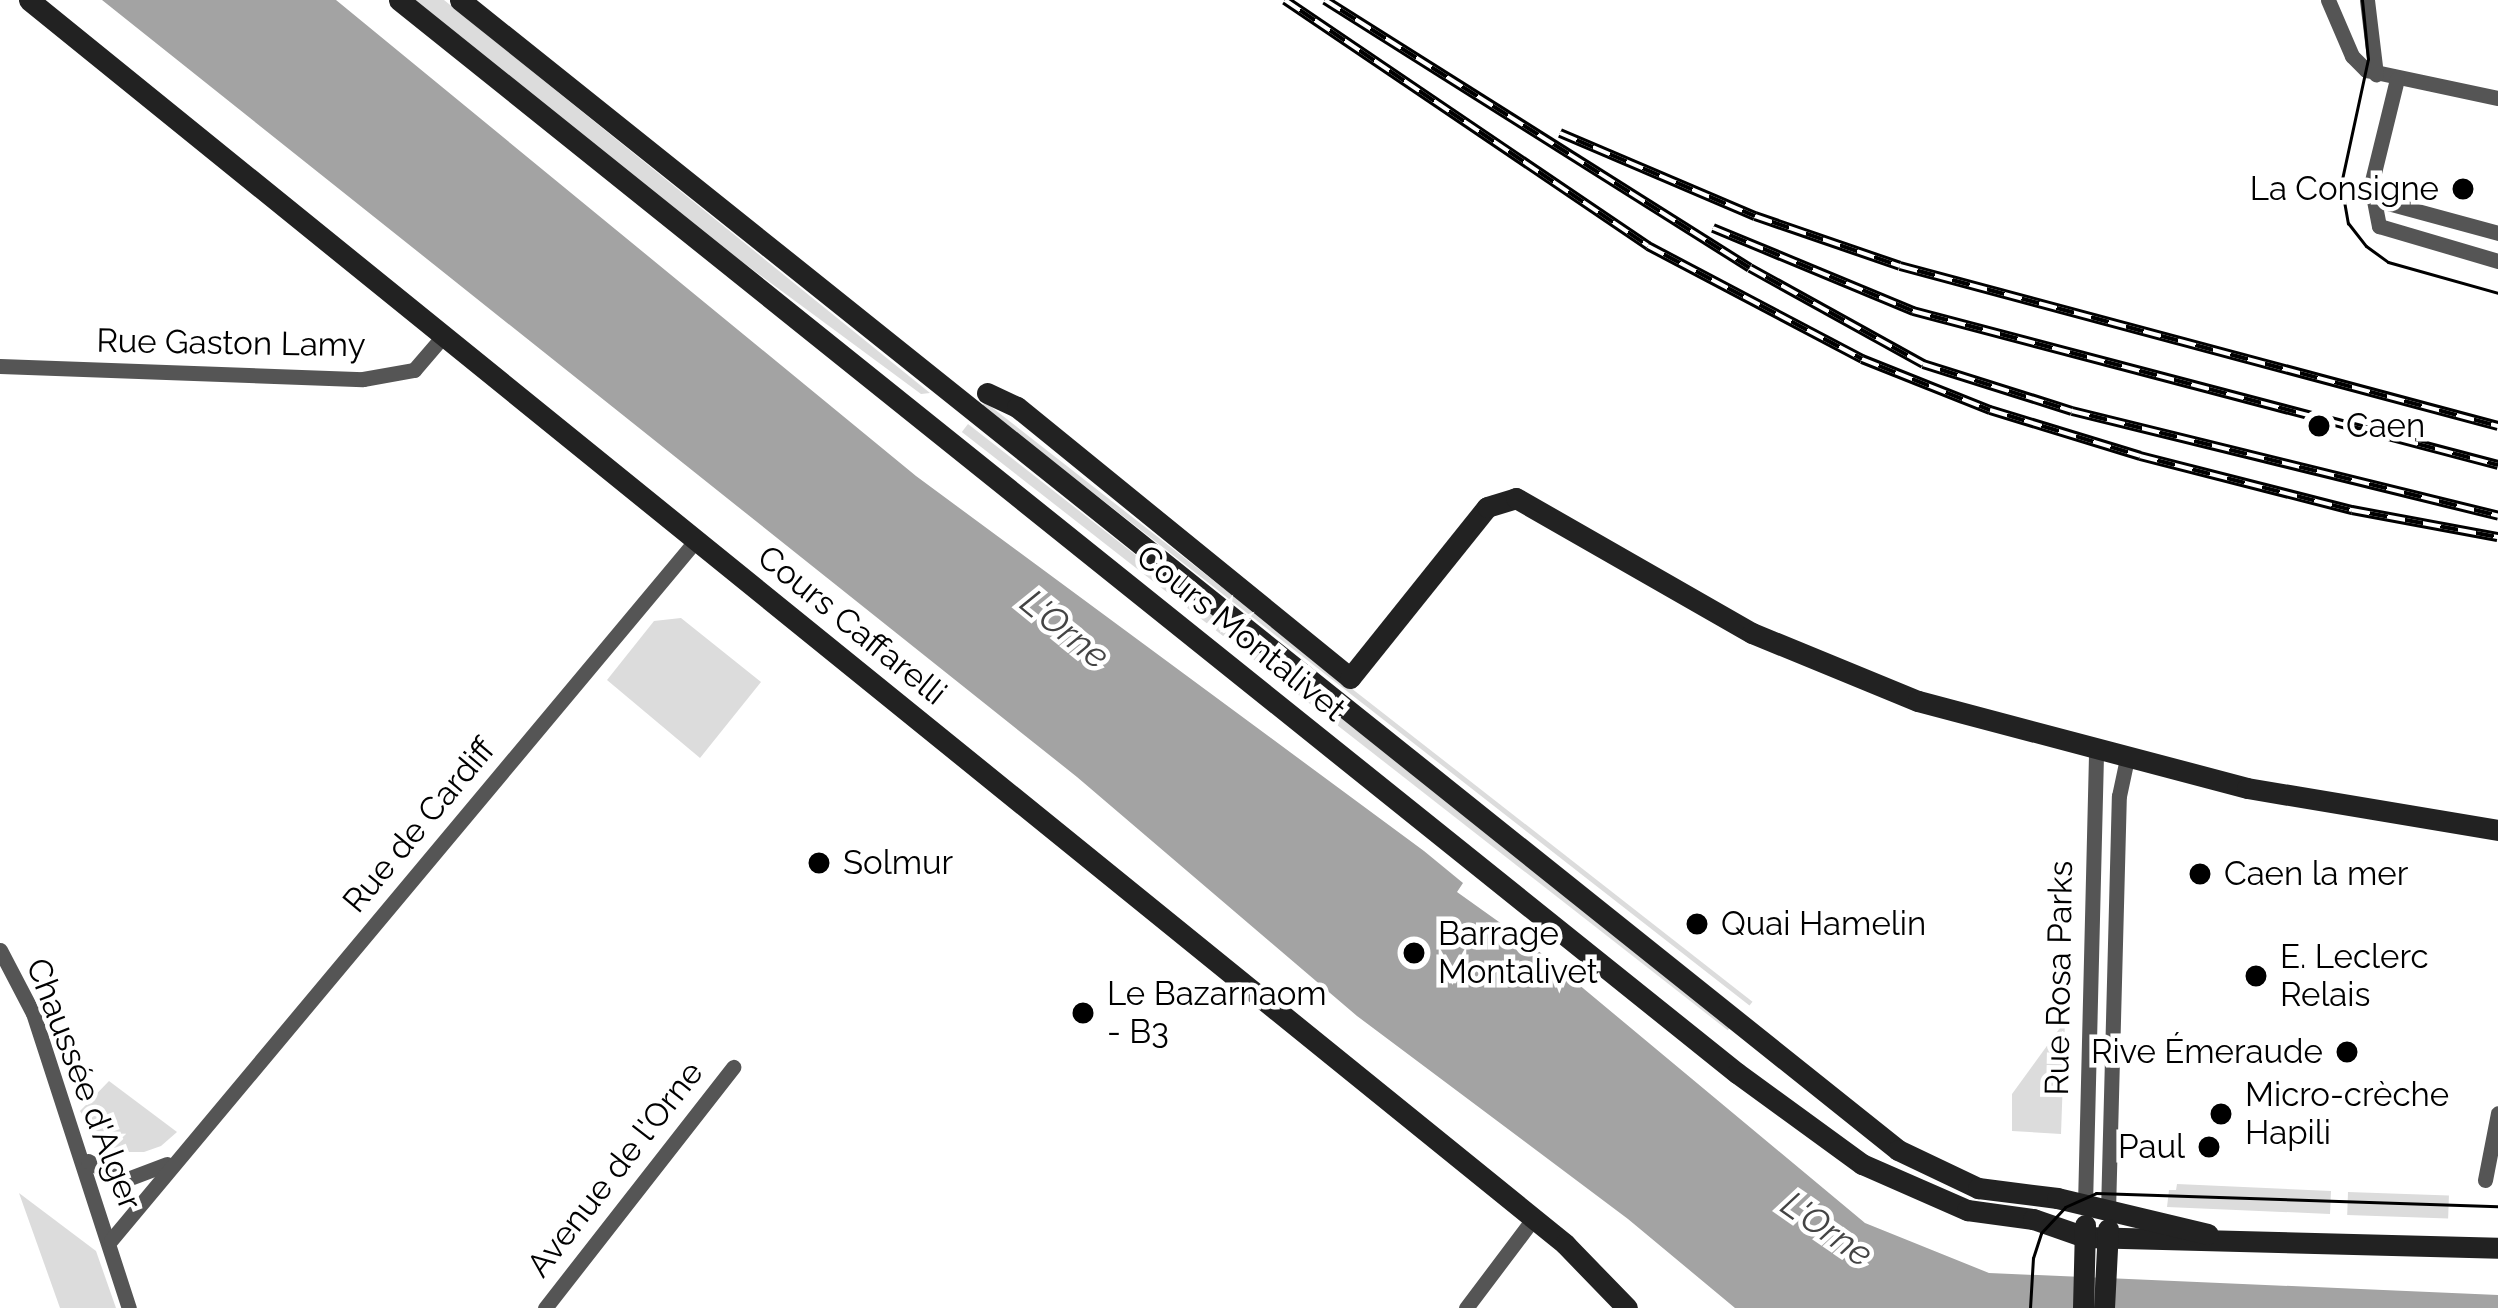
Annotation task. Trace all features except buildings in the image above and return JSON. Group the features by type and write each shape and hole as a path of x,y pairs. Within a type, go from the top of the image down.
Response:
{"main road":[{"name":"Cours Caffarelli","path":"29,0 1533,1219 1627,1308"},
{"name":"Cours Montalivet","path":"399,0 1801,1123 1862,1164 1945,1203 1982,1214 2033,1219 2096,1238 2220,1237"},
{"name":"Cours Montalivet","path":"460,0 1898,1150 1978,1188 2085,1205 2220,1237"},
{"name":"Cours Montalivet","path":"987,393 1017,407 1350,678 1487,507 1516,498 1537,506 1682,596 1808,658 1940,708 2096,751"},
{"path":"2096,751 2325,805 2498,830"},
{"path":"2085,1205 2096,1238 2095,1279 2104,1308"},
{"path":"2096,1238 2108,1211"},
{"path":"2220,1237 2498,1248"},
{"path":"2083,1308 2095,1279"}],"street":[{"path":"2328,0 2351,56 2376,74 2398,80 2410,76 2498,98"},
{"path":"2366,0 2376,74"},
{"path":"2398,80 2373,171 2379,226 2498,261"},
{"path":"2373,199 2498,233"},
{"name":"Rue Gaston Lamy","path":"0,366 363,379 414,370 444,335"},
{"name":"Rue de Cardiff","path":"111,1240 696,540"},
{"name":"Rue Rosa Parks","path":"2085,1205 2096,751"},
{"name":"Rue Rosa Parks","path":"2108,1211 2118,1004 2119,796 2127,759"},
{"name":"Chaussée d'Alger","path":"0,950 32,1013 111,1240 129,1308"},
{"name":"Avenue de l'Orne","path":"544,1308 733,1066"},
{"path":"2485,1180 2498,1113"},
{"name":"Rue de Cardiff","path":"80,1151 92,1167 122,1181 151,1174 188,1148"},
{"path":"1466,1308 1533,1219"}],"shaded area":[{"path":"414,0 444,0 930,393 921,394 714,241"},
{"path":"985,402 1753,1002 1749,1006 982,406"},
{"path":"968,424 1734,1022 1728,1030 962,432"},
{"path":"681,618 761,682 700,758 607,680 654,621"},
{"path":"2065,1021 2061,1134 2012,1131 2012,1094"},
{"path":"109,1081 177,1132 161,1146 144,1152 123,1152 99,1141 80,1111"},
{"path":"2177,1184 2331,1191 2330,1214 2167,1207 2169,1190 2176,1190"},
{"path":"2348,1192 2449,1196 2448,1219 2347,1215"},
{"path":"19,1193 96,1251 116,1308 60,1308"}],"water":[{"name":"L'Orne","path":"102,0 336,0 916,476 1424,851 1463,883 1457,892 1530,944 1865,1223 1989,1273 2498,1295 2498,1308 1735,1308 1628,1219 1357,1016 1077,777"}],"tram line":[{"path":"2362,0 2368,59 2341,184 2348,223 2366,246 2388,262 2498,293"},
{"path":"2030,1308 2033,1258 2041,1233 2065,1207 2096,1193 2498,1206"}],"railway":[{"path":"1285,0 1648,246 1862,359 1990,410 2140,456 2352,510 2498,537"},
{"path":"1325,0 1750,268 1923,364 2072,411 2498,516"},
{"path":"1560,133 1755,216 1900,266 2498,426"},
{"path":"1713,228 1913,311 2498,465"}],"place":[{"name":"La Consigne","path":"2463,189"},
{"name":"Caen","path":"2319,426"},
{"name":"Solmur","path":"819,863"},
{"name":"Caen la mer","path":"2200,874"},
{"name":"Quai Hamelin","path":"1697,924"},
{"name":"Barrage Montalivet","path":"1414,953"},
{"name":"E. Leclerc Relais","path":"2256,976"},
{"name":"Le Bazarnaom - B3","path":"1083,1013"},
{"name":"Rive Émeraude","path":"2347,1052"},
{"name":"Micro-crèche Hapili","path":"2221,1114"},
{"name":"Paul","path":"2209,1147"}]}
